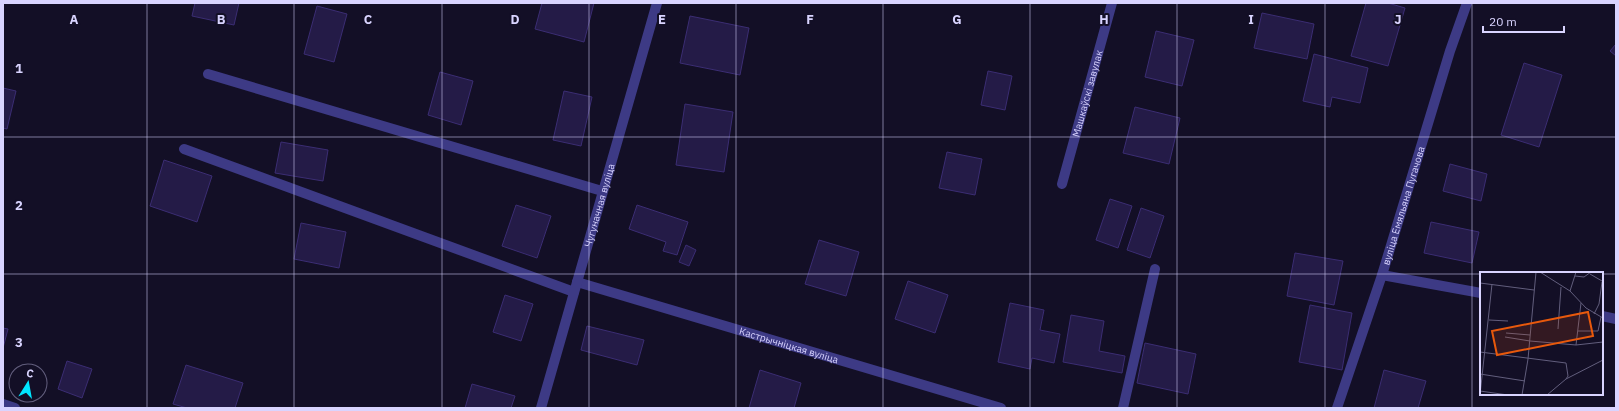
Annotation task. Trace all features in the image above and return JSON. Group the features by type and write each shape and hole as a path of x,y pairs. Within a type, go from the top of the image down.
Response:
{"street":[{"name":"Чугуначная вуліца","path":"541,408 657,3"},
{"name":"Машкаўскі завулак","path":"1062,184 1112,3"},
{"name":"вуліца Емяльяна Пугачова","path":"1337,408 1382,275 1450,51 1467,3"},
{"path":"208,74 602,191"},
{"name":"Кастрычніцкая вуліца","path":"184,149 576,287 1001,408"},
{"path":"1123,408 1155,269"},
{"path":"1382,275 1480,293"},
{"path":"1603,316 1616,318"},
{"path":"3,404 15,408"}],"building":[{"path":"195,3 239,3 234,25 192,16"},
{"path":"542,3 594,3 584,42 535,29"},
{"path":"1366,3 1388,3 1405,8 1388,66 1351,56"},
{"path":"317,6 347,14 334,62 304,54"},
{"path":"1262,13 1314,24 1307,59 1254,48"},
{"path":"690,16 749,28 740,75 680,63"},
{"path":"1156,31 1194,40 1182,86 1145,77"},
{"path":"1616,44 1616,56 1610,51"},
{"path":"1314,54 1368,68 1360,103 1332,97 1330,107 1303,101"},
{"path":"1524,63 1562,75 1539,147 1501,135"},
{"path":"988,71 1012,76 1005,110 981,105"},
{"path":"440,72 473,81 461,125 428,115"},
{"path":"3,88 16,91 7,129 3,128"},
{"path":"564,91 592,97 581,146 553,140"},
{"path":"685,104 733,112 724,172 676,165"},
{"path":"1135,107 1180,118 1169,164 1123,153"},
{"path":"281,142 328,150 323,181 275,173"},
{"path":"947,152 982,159 975,195 939,188"},
{"path":"164,160 212,176 197,222 150,206"},
{"path":"1450,164 1487,174 1481,201 1443,191"},
{"path":"1110,199 1132,206 1118,248 1096,240"},
{"path":"516,205 551,216 537,258 502,246"},
{"path":"637,205 688,222 677,255 663,251 666,242 629,229"},
{"path":"1141,208 1164,216 1150,258 1127,250"},
{"path":"1431,222 1479,232 1472,263 1424,253"},
{"path":"301,223 346,232 339,268 294,259"},
{"path":"819,240 859,252 846,296 805,284"},
{"path":"686,245 696,250 689,266 679,262"},
{"path":"1295,253 1343,261 1334,305 1287,296"},
{"path":"908,281 948,295 935,333 895,319"},
{"path":"505,295 533,304 521,341 493,332"},
{"path":"1010,303 1044,310 1040,330 1060,334 1054,363 1032,358 1030,369 998,362"},
{"path":"1310,305 1352,313 1342,370 1299,362"},
{"path":"1071,315 1104,321 1099,351 1125,356 1122,373 1063,362"},
{"path":"587,326 644,340 637,365 581,350"},
{"path":"3,328 8,329 3,348"},
{"path":"1145,343 1196,354 1188,394 1137,383"},
{"path":"67,361 92,369 82,398 58,389"},
{"path":"186,365 243,383 235,408 187,408 173,404"},
{"path":"760,370 801,383 794,408 749,408"},
{"path":"1384,370 1426,381 1418,408 1374,408"},
{"path":"472,384 515,396 511,408 465,408"}]}
